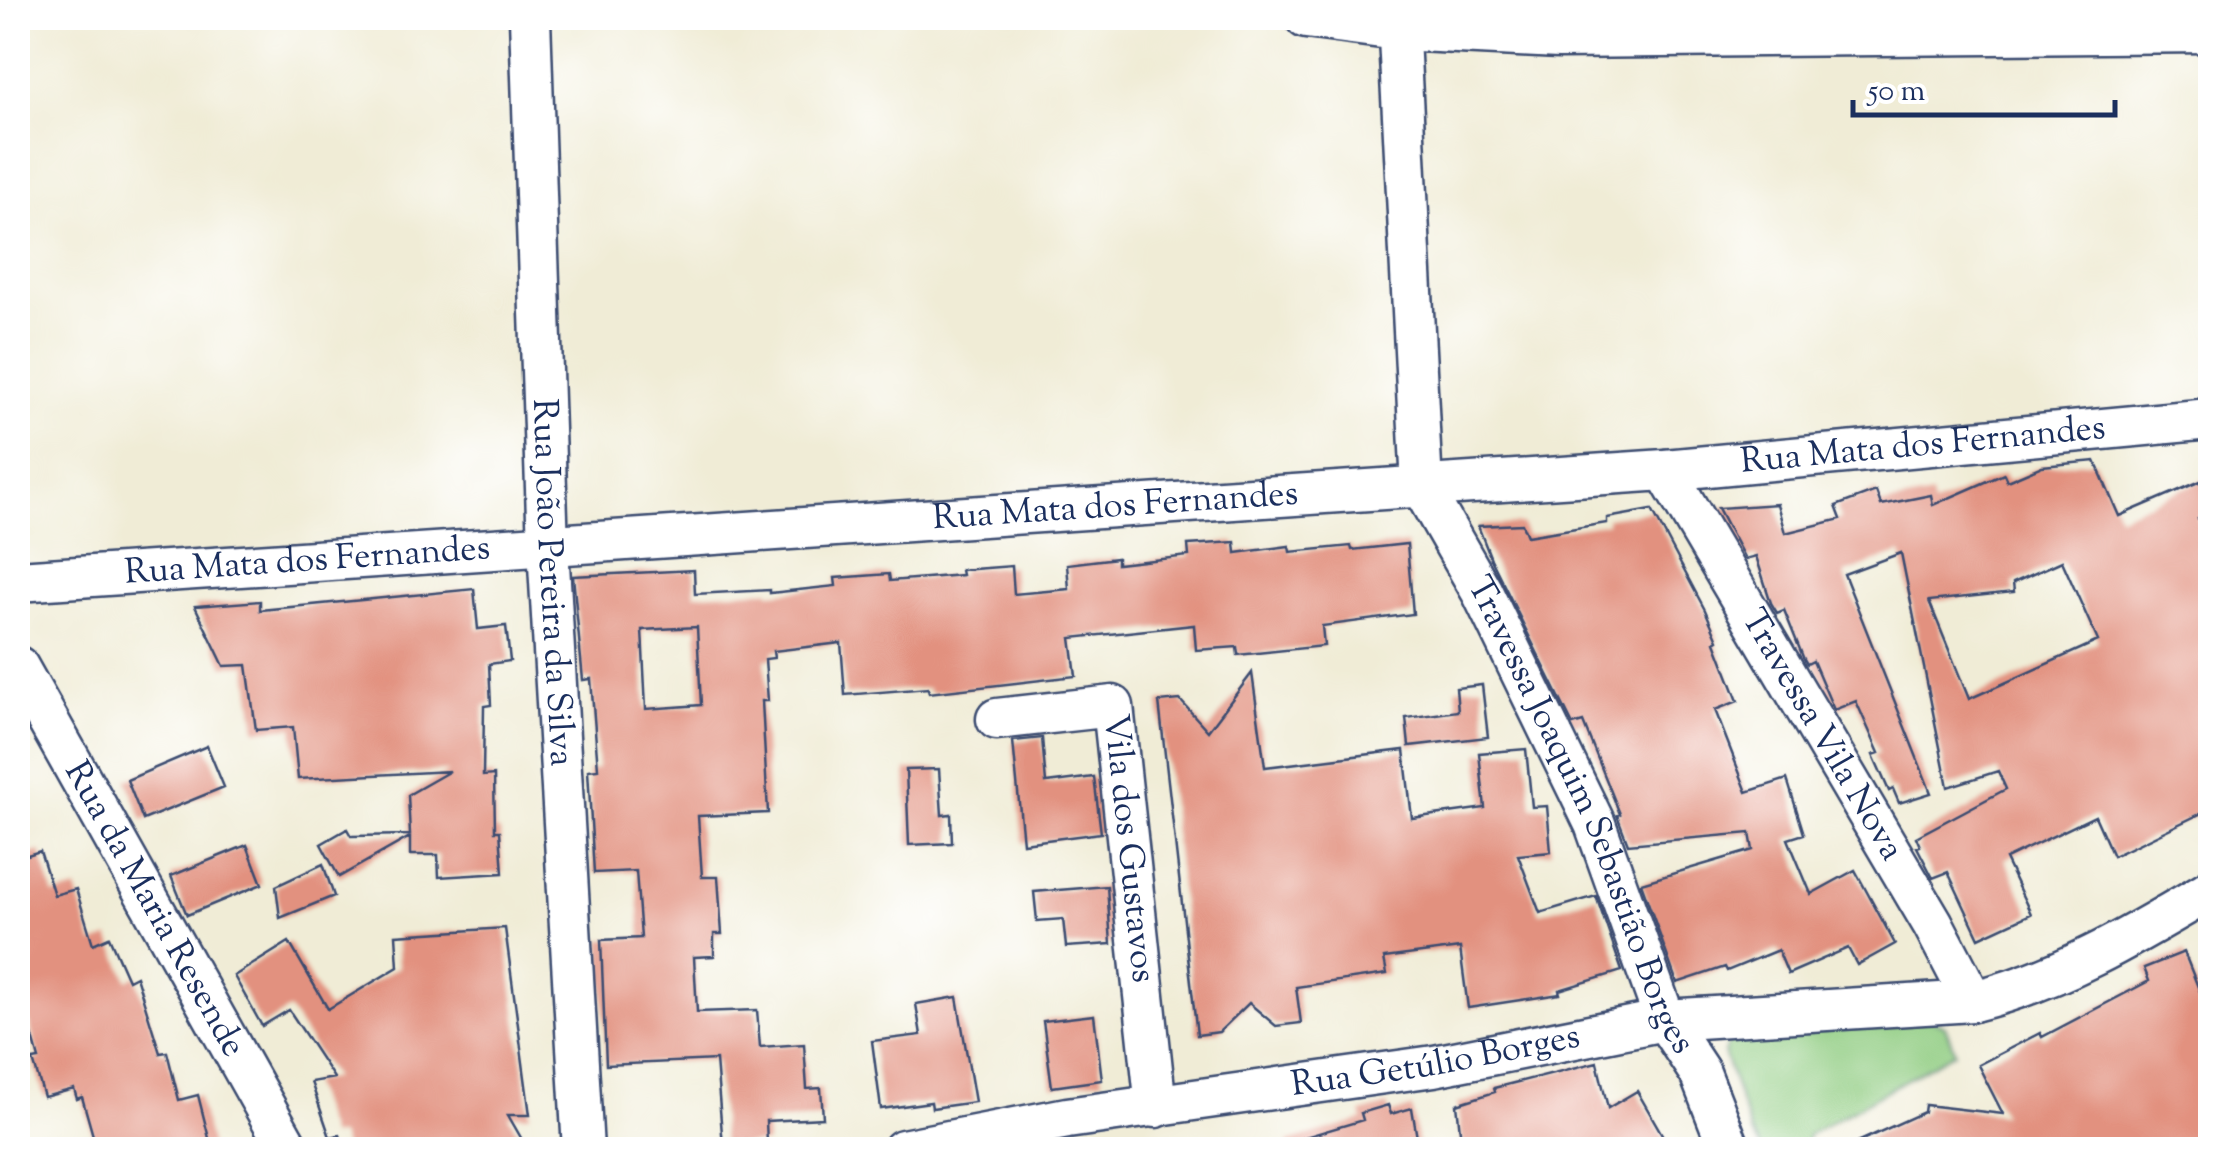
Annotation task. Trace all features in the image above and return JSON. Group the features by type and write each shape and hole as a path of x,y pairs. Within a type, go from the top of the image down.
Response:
{"street":[{"name":"Rua João Pereira da Silva","path":"530,18 548,547 583,1150"},
{"path":"1306,18 1559,38 1708,27 2037,26 2210,32"},
{"path":"1398,24 1422,486"},
{"name":"Rua Mata dos Fernandes","path":"18,581 1666,470 2210,419"},
{"name":"Travessa Vila Nova","path":"1666,470 1933,924 1973,1002"},
{"name":"Travessa Joaquim Sebastião Borges","path":"1422,486 1482,592 1595,824 1665,1020 1700,1073 1730,1150"},
{"name":"Rua da Maria Resende","path":"18,667 289,1150"},
{"name":"Vila dos Gustavos","path":"997,719 1113,706 1156,1107"},
{"name":"Rua Getúlio Borges","path":"903,1150 1076,1134 1156,1107 1434,1066 1665,1020 1973,1002 2018,991 2210,890"}],"green space":[{"path":"1919,1014 1945,1026 1955,1052 1808,1135 1805,1150 1761,1149 1751,1132 1724,1053 1731,1036"}],"building":[{"path":"2095,461 2119,516 2210,477 2210,514 2198,519 2210,546 2210,809 2113,856 2095,816 2005,859 2031,914 1979,938 1948,872 1933,878 1916,837 2006,789 1998,771 1948,787 1901,553 1844,574 1931,793 1899,803 1893,789 1889,791 1873,755 1879,753 1856,701 1834,710 1813,661 1807,664 1803,657 1784,610 1777,613 1771,603 1756,556 1745,559 1718,508 1777,504 1785,533 1841,519 1836,506 1876,491 1881,505 1931,495 1933,505 2004,474 2007,481 2042,466","holes":["2062,561 2098,641 1969,699 1929,601 2014,592 2013,583"]},
{"path":"1652,510 1718,640 1715,642 1738,701 1715,710 1747,792 1787,779 1804,834 1788,839 1811,894 1855,870 1895,944 1857,965 1848,948 1788,974 1778,950 1727,971 1725,967 1677,983 1641,883 1753,850 1750,833 1628,844 1583,722 1573,725 1478,526 1522,524 1527,536 1607,523 1607,518"},
{"path":"1235,542 1236,553 1289,546 1290,552 1407,544 1413,614 1322,626 1324,646 1238,655 1237,647 1196,650 1194,625 1071,638 1076,676 929,693 928,688 845,695 841,643 773,651 774,658 765,659 768,701 762,701 768,813 698,816 702,877 718,877 722,934 714,934 714,956 694,957 697,1012 757,1010 760,1047 804,1044 807,1089 821,1088 823,1118 766,1121 767,1143 723,1146 716,1060 606,1065 601,940 641,938 636,871 594,873 588,770 598,769 591,679 583,680 573,576 694,570 695,594 770,593 836,586 835,578 889,574 890,581 1012,566 1014,594 1069,589 1067,564 1117,558 1117,564 1189,556 1188,545","holes":["697,627 701,705 646,709 642,630"]},
{"path":"474,589 478,629 506,626 510,661 489,664 491,705 484,706 483,776 494,775 495,831 500,831 503,873 439,877 438,855 410,855 410,837 339,877 321,844 347,829 351,836 410,835 408,795 450,771 298,779 293,727 256,730 247,665 224,666 195,606 260,601 260,610"},
{"path":"1252,673 1265,767 1404,750 1412,818 1485,808 1479,753 1526,749 1532,807 1547,806 1551,852 1518,855 1540,913 1596,896 1622,971 1559,990 1560,994 1468,1008 1460,948 1384,958 1387,974 1296,987 1301,1023 1276,1026 1249,1003 1219,1032 1197,1035 1159,702 1180,700 1208,731"},
{"path":"1482,685 1488,737 1409,746 1406,718 1458,711 1456,688"},
{"path":"1042,738 1046,783 1094,777 1101,833 1023,843 1013,741"},
{"path":"207,746 224,787 143,820 127,780"},
{"path":"939,769 942,815 951,814 952,843 909,845 906,770"},
{"path":"247,845 262,884 187,915 171,876"},
{"path":"40,851 54,895 76,889 93,944 109,937 128,980 136,976 160,1053 167,1052 179,1100 198,1095 212,1150 97,1150 82,1097 77,1099 74,1089 44,1097 33,1060 39,1059 23,1002 18,1004 18,858"},
{"path":"323,864 334,896 280,918 276,886"},
{"path":"1107,886 1111,944 1066,947 1063,919 1037,921 1034,892"},
{"path":"505,928 530,1115 508,1115 528,1150 345,1150 340,1135 330,1137 311,1082 334,1078 289,1010 262,1026 234,976 289,942 328,1009 398,967 396,935"},
{"path":"2184,952 2210,1017 2210,1150 1840,1150 1924,1112 1925,1105 2003,1114 1978,1065 2040,1033 2042,1037 2149,981 2144,968"},
{"path":"957,997 975,1102 932,1108 931,1102 881,1109 872,1041 921,1035 916,1004"},
{"path":"1094,1015 1102,1080 1052,1087 1043,1021"},
{"path":"1597,1062 1608,1108 1637,1091 1671,1150 1462,1150 1457,1104 1495,1092 1494,1088"},
{"path":"1388,1105 1391,1114 1412,1108 1419,1150 1290,1150 1288,1142 1363,1120 1361,1113"}]}
